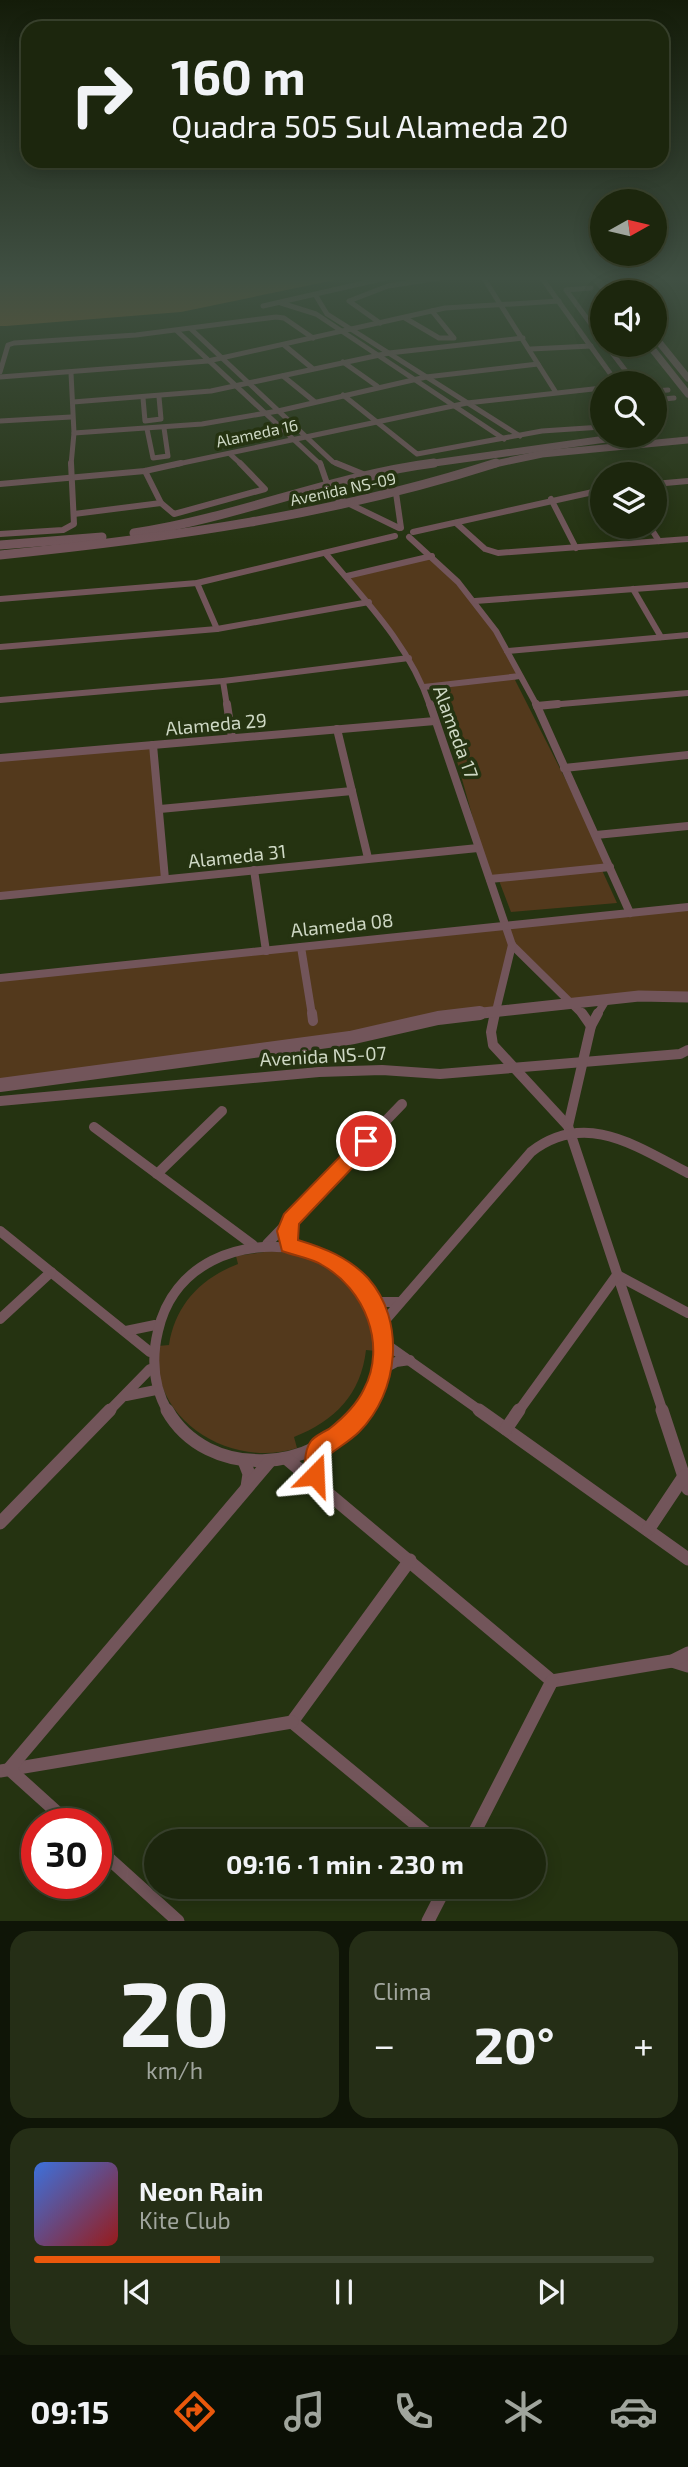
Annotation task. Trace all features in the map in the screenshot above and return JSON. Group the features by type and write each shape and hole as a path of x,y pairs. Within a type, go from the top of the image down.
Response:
{"street":[{"path":"0,375 71,373 144,367"},
{"path":"214,367 321,464 331,495 411,535 475,601 537,706 630,913"},
{"path":"230,367 333,462 385,482 396,493 400,528"},
{"path":"73,402 159,397 236,387 320,367"},
{"path":"350,367 377,386"},
{"path":"395,367 504,439"},
{"path":"411,367 520,436"},
{"path":"74,433 164,428 266,413 426,376 513,367"},
{"path":"540,367 555,391"},
{"path":"606,367 609,371"},
{"path":"666,367 688,394"},
{"path":"0,534 63,530 74,524 70,480 74,433 71,417 71,373"},
{"path":"283,376 315,402"},
{"name":"Alameda 16","path":"0,485 145,471 467,402 590,389"},
{"path":"344,395 414,454 425,455 520,436 590,428"},
{"path":"143,398 145,421 152,422 161,419 159,397"},
{"path":"667,399 674,398"},
{"path":"0,421 71,417"},
{"path":"147,429 153,458 157,459 168,456 164,428"},
{"path":"667,432 685,430"},
{"name":"Avenida NS-09","path":"0,545 147,531 225,516 367,475 540,444 590,440"},
{"name":"Avenida NS-09","path":"0,555 156,539 351,505 503,461 584,448 688,440"},
{"path":"145,471 167,511 184,512 265,489 264,485 230,454"},
{"path":"667,483 688,481"},
{"path":"1,598 197,583 590,492"},
{"path":"551,499 576,548"},
{"path":"74,514 161,503"},
{"path":"456,523 493,553 688,539"},
{"path":"395,536 393,532 400,528"},
{"name":"Alameda 17","path":"326,554 369,602 409,658 424,687 512,945"},
{"path":"346,576 432,556"},
{"path":"197,583 217,629"},
{"path":"475,601 688,585"},
{"path":"633,589 660,637"},
{"path":"0,647 217,629 369,602"},
{"path":"506,650 688,635"},
{"path":"0,700 223,681 409,658"},
{"path":"424,687 520,676"},
{"path":"223,681 232,738"},
{"path":"537,706 688,692"},
{"name":"Alameda 29","path":"0,758 435,721"},
{"path":"337,729 368,858"},
{"path":"153,745 165,879"},
{"path":"564,768 688,755"},
{"path":"160,809 352,791"},
{"path":"596,835 688,826"},
{"name":"Alameda 31","path":"0,896 478,848"},
{"path":"490,879 610,867"},
{"path":"254,870 266,951"},
{"name":"Alameda 08","path":"0,978 688,907"},
{"path":"591,1026 574,1003 512,945 491,1032 493,1045 569,1128 688,1489"},
{"path":"301,947 313,1021"},
{"name":"Avenida NS-07","path":"0,1085 350,1038 438,1018 639,996 688,997"},
{"path":"569,1128 581,1060 590,1040 591,1026 606,1000"},
{"name":"Avenida NS-07","path":"0,1101 319,1072 382,1070 440,1074 581,1060 680,1054 688,1050"},
{"name":"Avenida NS-07","path":"0,1096 20,1083"},
{"path":"267,1244 402,1104"},
{"path":"157,1174 222,1111"},
{"path":"94,1127 253,1245"},
{"path":"381,1325 535,1148 569,1128 611,1135 688,1173"},
{"path":"289,1245 287,1231 291,1219"},
{"path":"227,1226 232,1239 230,1251"},
{"path":"0,1231 150,1352"},
{"path":"253,1245 289,1245 314,1252 338,1264 361,1285 372,1302 381,1325 381,1370 373,1395 360,1415 338,1436 319,1449 287,1460 244,1461 214,1452 188,1437 168,1415 156,1390 150,1368 155,1325 167,1300 184,1279 206,1262 230,1251 253,1245"},
{"path":"0,1319 51,1272"},
{"path":"617,1275 688,1313"},
{"path":"506,1429 617,1275"},
{"path":"372,1302 385,1304 401,1301"},
{"path":"124,1331 138,1331 155,1325"},
{"path":"383,1342 688,1559"},
{"path":"381,1370 396,1362 410,1360"},
{"path":"0,1523 150,1368"},
{"path":"121,1398 139,1391 156,1390"},
{"path":"318,1485 314,1470 319,1449"},
{"path":"287,1460 552,1681 672,1661 688,1653"},
{"path":"244,1461 249,1474 246,1489"},
{"path":"5,1770 269,1462"},
{"path":"648,1530 686,1477"},
{"path":"5,1770 292,1722 410,1560"},
{"path":"672,1661 688,1665"},
{"path":"476,1829 552,1681"},
{"path":"292,1722 421,1829"},
{"path":"5,1770 51,1808"},
{"path":"112,1861 178,1921"},
{"path":"428,1921 439,1899"}],"shaded area":[{"path":"432,556 487,619 520,676 515,680 610,867 601,868 617,903 511,912 498,878 490,879 444,715 431,687 424,687 409,658 347,576"},
{"path":"153,745 165,879 0,896 0,758"},
{"path":"688,907 688,998 574,1003 512,945 496,1012 0,1087 0,978"},
{"path":"271,1251 314,1260 345,1278 357,1292 365,1308 376,1351 366,1350 358,1380 344,1404 322,1423 294,1437 297,1448 255,1453 214,1441 180,1416 168,1399 160,1379 158,1346 169,1345 177,1317 201,1285 238,1264 236,1256"}],"route":[{"path":"315,1475 314,1466 319,1449 352,1424 373,1395 382,1369 383,1337 370,1297 361,1285 329,1258 289,1245 287,1231 291,1219 366,1141"}]}
